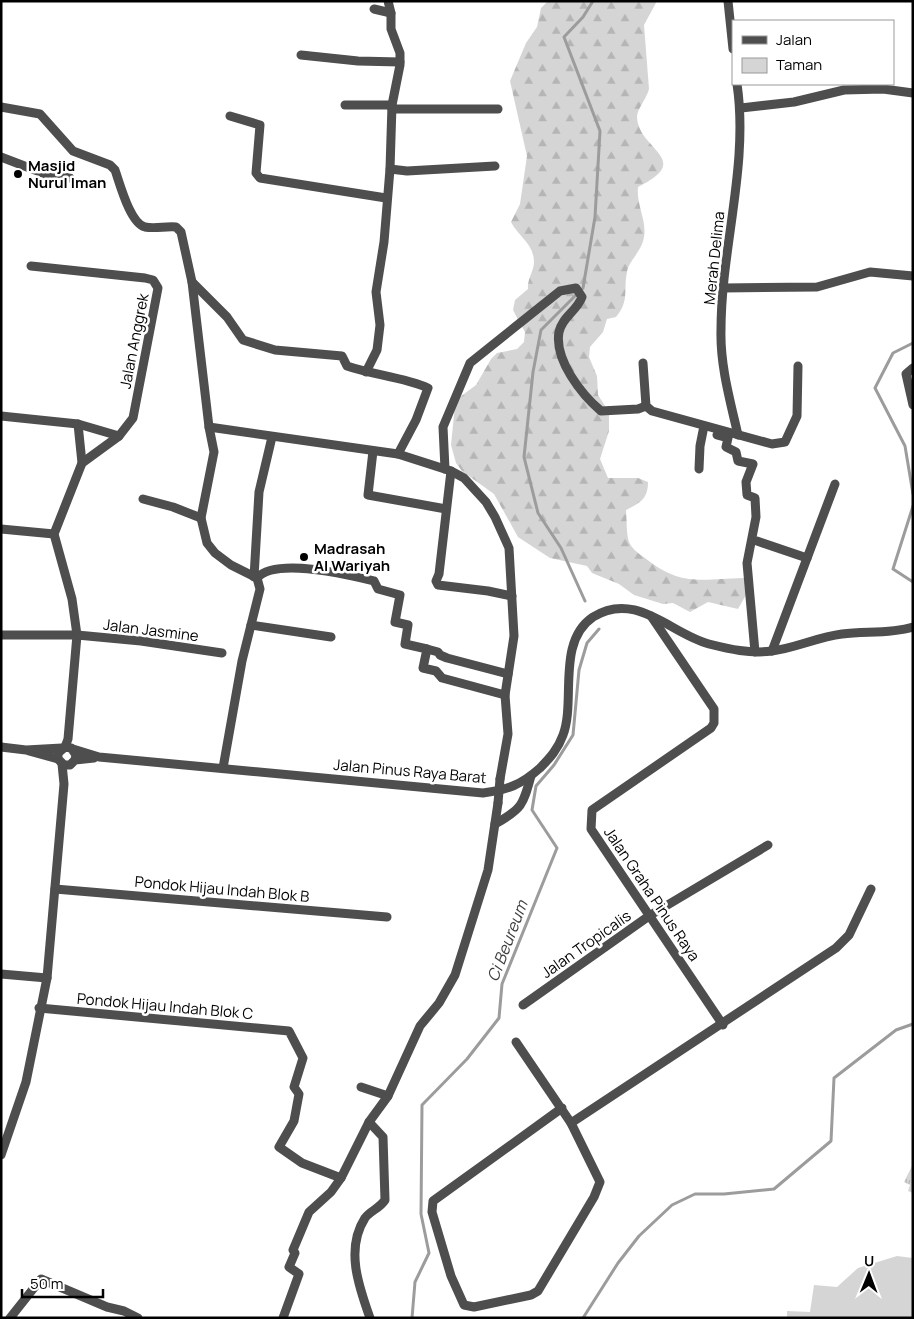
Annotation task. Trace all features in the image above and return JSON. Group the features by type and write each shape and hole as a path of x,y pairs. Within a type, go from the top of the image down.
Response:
{"street":[{"path":"366,372 377,350 380,325 376,292 384,242 386,198 390,170 392,107 400,62 400,54 391,30 391,13 388,1"},
{"path":"728,1 732,39"},
{"path":"374,9 391,13"},
{"path":"301,55 358,61 400,62"},
{"name":"Merah Delima","path":"737,85 741,108 735,190 723,288 722,352 738,435"},
{"path":"741,108 786,103 844,90 883,89 913,93"},
{"path":"345,105 498,109"},
{"path":"1,107 40,114 74,151 110,165 115,170 133,217 139,224 146,227 176,227 181,232 192,282 209,427 214,452 201,518 207,543 215,553 231,565 256,577"},
{"path":"230,116 260,125 256,171 260,178 386,198"},
{"path":"1,158 48,175 70,178"},
{"path":"390,170 407,171 495,166"},
{"name":"Jalan Anggrek","path":"31,266 145,278 153,280 158,288 133,418 118,436"},
{"path":"723,288 817,287 870,272 913,276"},
{"path":"192,282 227,317 243,340 275,350 342,356 347,366 416,383 428,388 416,420 398,454"},
{"path":"512,596 438,585 436,580 439,574 448,470 443,427 470,363 560,291 576,288 582,298 579,307 567,317 560,332 562,359 568,372 593,404 601,411 638,409 646,406"},
{"path":"642,363 646,406 652,411 728,438 726,447 736,452 738,461 753,464 746,482 746,494 755,498 756,518 747,563 755,652"},
{"path":"704,428 772,444 785,442 797,416 798,366"},
{"path":"913,368 906,374 913,405"},
{"path":"1,416 78,424 118,436"},
{"path":"66,762 76,755 68,746 77,635 72,599 54,534 82,463 78,424"},
{"path":"209,427 398,454 448,470 464,478 486,502 509,548 514,636 506,695 508,734 488,870 460,964 439,1003 420,1026 388,1096 369,1122 341,1178 331,1192 321,1199 309,1212 293,1250 295,1253 289,1267 299,1274 284,1318"},
{"path":"699,469 700,446 704,428"},
{"path":"82,463 118,436"},
{"path":"223,768 242,661 260,589 256,577 259,492 272,437"},
{"path":"373,451 368,495 446,509"},
{"path":"772,651 835,484"},
{"path":"143,499 201,518"},
{"path":"1,529 54,534"},
{"path":"757,541 807,558"},
{"path":"256,577 261,573 286,567 344,574 374,581 378,589 400,594 394,620 395,622 408,625 405,644 438,652 447,658 508,674"},
{"name":"Jalan Pinus Raya Barat","path":"26,750 68,746 99,757 483,794 507,790 531,776 553,756 564,734 570,662 574,647 582,629 593,617 612,610 631,610 649,613 704,642 730,650 755,652 772,651 840,634 894,632 913,627"},
{"name":"Jalan Graha Pinus Raya","path":"649,613 714,709 715,716 711,728 590,812 591,829 723,1024"},
{"path":"251,625 331,637"},
{"name":"Jalan Jasmine","path":"1,635 77,635 142,641 222,653"},
{"path":"427,649 423,668 436,671 442,678 506,695"},
{"path":"1,1155 26,1082 39,1008 47,978 66,762 58,753 68,746"},
{"path":"1,747 26,750 66,762 99,757"},
{"path":"494,824 511,815 523,804 531,776"},
{"name":"Jalan Tropicalis","path":"523,1005 649,916 768,845"},
{"name":"Pondok Hijau Indah Blok B","path":"55,889 387,917"},
{"path":"571,1123 836,948 849,935 871,889"},
{"path":"1,974 47,978"},
{"name":"Pondok Hijau Indah Blok C","path":"39,1008 289,1031 303,1058 294,1087 299,1094 294,1122 279,1147 302,1163 341,1178"},
{"path":"516,1042 562,1108 571,1123 600,1182 594,1197 544,1283 538,1290 531,1295 474,1306 464,1306 451,1276 432,1212 433,1201 562,1108"},
{"path":"361,1087 388,1096"},
{"path":"369,1122 382,1137 385,1200 366,1216 358,1234 355,1247 356,1271 370,1318"},
{"path":"10,1318 41,1279 106,1307 124,1311 138,1318"}],"green space":[{"path":"548,1 657,1 644,25 649,89 637,117 640,128 663,161 662,169 654,177 638,187 645,231 641,247 628,268 625,300 616,317 607,319 603,332 590,347 589,357 597,376 598,395 609,412 609,431 600,459 608,478 638,478 648,482 647,493 642,500 626,510 628,538 634,549 658,567 670,574 681,577 703,580 744,578 751,586 738,609 708,602 690,612 673,603 663,604 634,595 619,584 592,573 587,566 550,558 518,537 494,494 462,471 456,463 451,445 455,405 460,397 476,385 491,359 497,353 517,349 524,342 525,332 513,310 515,300 528,289 534,262 529,245 511,222 520,204 527,156 510,81 526,43 537,27 541,8"},
{"path":"913,1164 913,1193 908,1191 910,1185 904,1182"},
{"path":"897,1256 913,1258 913,1318 787,1318 787,1311 810,1312 814,1285 837,1287 858,1268"}],"waterway":[{"path":"585,601 561,548 538,513 524,457 533,372 541,330 583,288 595,217 600,131 564,37 583,17 593,1"},
{"name":"Ci Beureum","path":"913,343 893,353 875,388 905,446 913,494"},
{"name":"Ci Beureum","path":"913,506 893,569 913,582"},
{"name":"Ci Beureum","path":"412,1318 415,1282 429,1253 421,1214 422,1105 467,1059 499,1018 502,984 557,848 532,810 536,786 554,765 573,735 579,670 587,643 599,629"},
{"name":"Ci Beureum","path":"583,1318 618,1263 639,1236 672,1205 695,1194 724,1194 774,1189 831,1141 834,1078 896,1030 913,1024"}],"place":[{"name":"Masjid Nurul Iman","path":"18,174"},
{"name":"Madrasah Al Wariyah","path":"304,557"}]}
